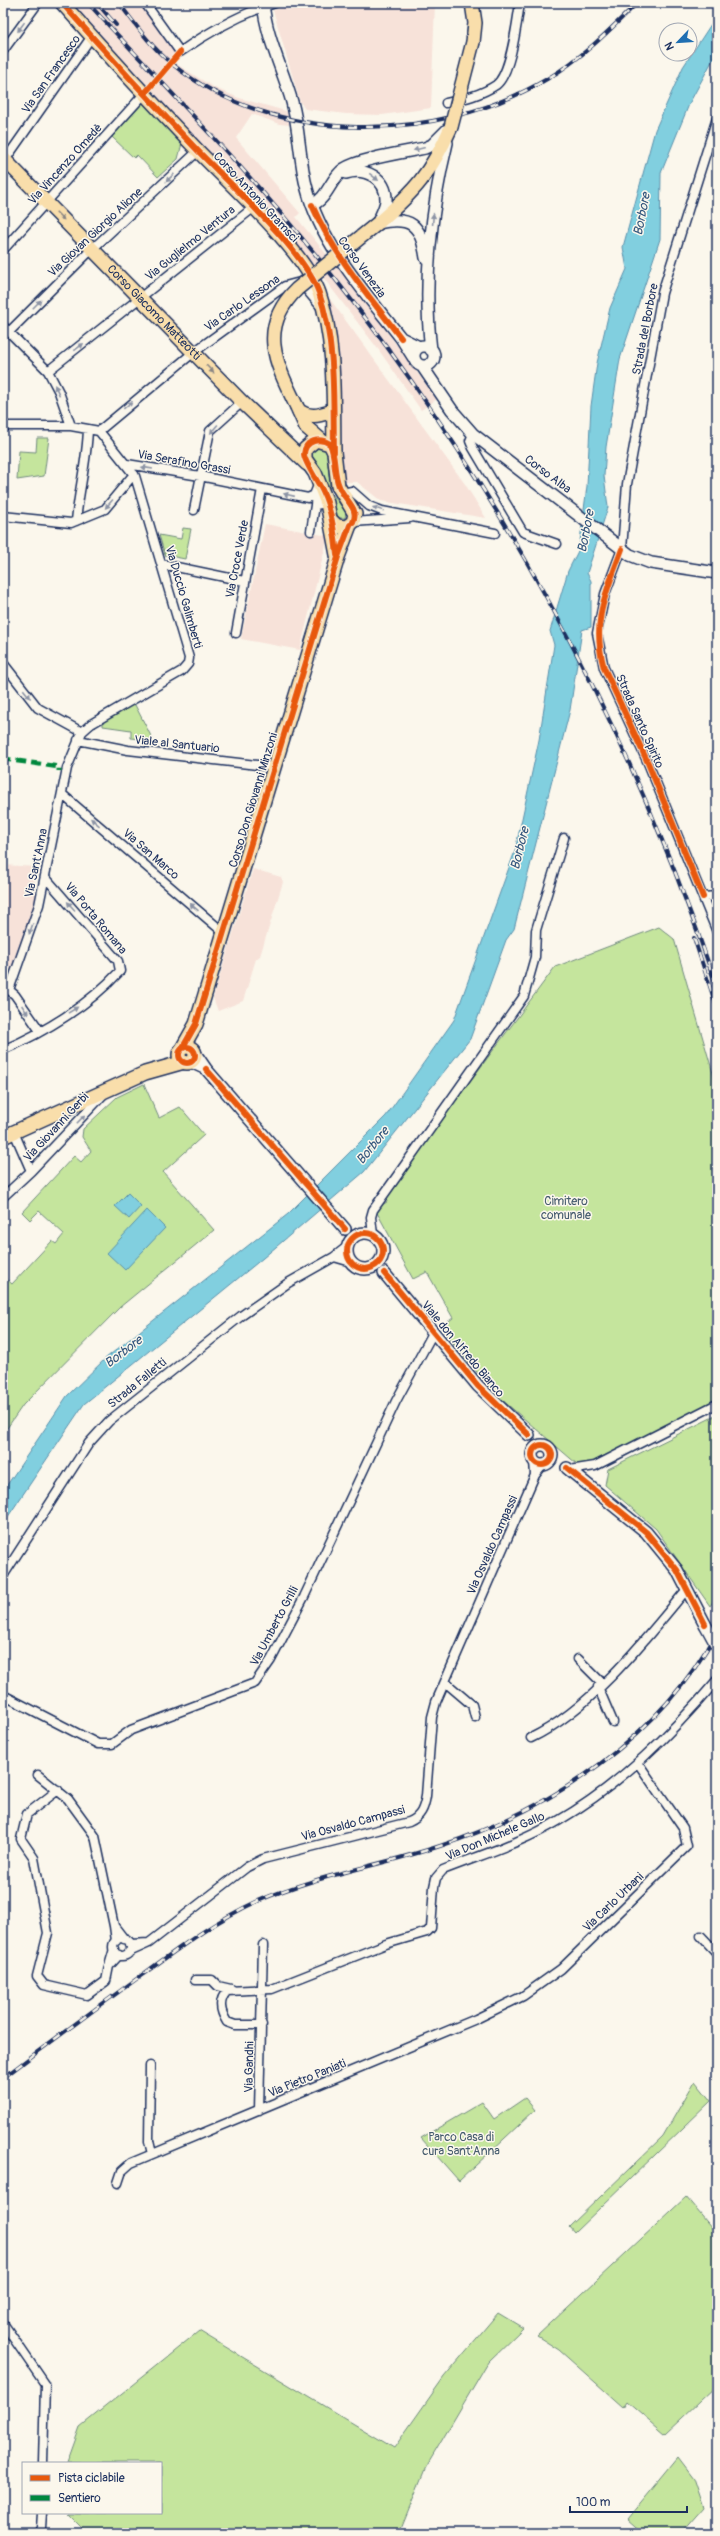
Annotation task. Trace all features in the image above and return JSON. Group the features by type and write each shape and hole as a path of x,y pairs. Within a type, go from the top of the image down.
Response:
{"main road":[{"name":"Corso Antonio Gramsci","path":"62,3 198,151 253,208 296,256 310,276 318,292 323,309 330,353 336,475 342,493 355,502"},
{"path":"307,464 304,454 306,448 306,427 283,378 274,351 273,338 277,316 287,298 407,198 426,177 438,156 451,127 473,42 475,23 472,3"},
{"name":"Corso Giacomo Matteotti","path":"4,161 47,202 242,402 307,464"},
{"path":"298,409 306,416 316,417 333,411"},
{"path":"306,427 321,440 330,444 334,452"},
{"path":"306,448 312,442 321,440"},
{"name":"Corso Don Giovanni Minzoni","path":"307,464 317,487 321,504 331,520 338,557"},
{"path":"331,520 342,528 351,524 355,514 355,502"},
{"name":"Corso Don Giovanni Minzoni","path":"8,1135 108,1088 188,1054 223,932 338,557 351,524"}],"street":[{"path":"3,51 38,3"},
{"path":"145,3 180,52 214,29 263,5 275,3"},
{"path":"446,103 476,95 497,84 506,68 520,3"},
{"name":"Corso Venezia","path":"263,5 292,104 300,157 312,205 325,234 347,268 401,338 423,355"},
{"name":"Via San Francesco","path":"4,161 92,36"},
{"name":"Via Vincenzo Omedè","path":"3,250 145,93"},
{"name":"Strada del Borbore","path":"622,549 627,484 662,293 717,122"},
{"path":"312,205 322,199 338,175 350,166 432,145 451,127"},
{"path":"423,355 427,317 428,272 435,200 451,127"},
{"name":"Via Giovan Giorgio Alione","path":"6,329 198,151"},
{"path":"338,175 358,170 367,172 382,184 386,201 378,223 404,220 416,228 424,241 428,272"},
{"name":"Via Guglielmo Ventura","path":"48,371 253,208"},
{"name":"Via Carlo Lessona","path":"99,431 194,352 285,286 300,282 323,309"},
{"path":"6,329 48,371 59,392 71,426"},
{"name":"Corso Alba","path":"423,355 438,390 459,419 473,434 565,503 622,549 635,558 651,563 688,570 717,572"},
{"path":"194,510 210,431 242,402"},
{"path":"3,426 71,426 99,431"},
{"path":"76,521 79,496 87,461 88,429"},
{"name":"Via Serafino Grassi","path":"99,431 128,464 200,476 308,498 317,487"},
{"path":"473,434 470,441 473,448 523,532 557,544"},
{"name":"Via Duccio Galimberti","path":"80,736 91,724 182,671 188,664 188,650 134,474 128,464"},
{"path":"3,516 45,522 76,521 105,509 134,474"},
{"name":"Via Croce Verde","path":"236,633 244,581 262,489"},
{"path":"355,502 376,509 495,533"},
{"path":"310,531 321,504"},
{"path":"351,524 396,521 417,517"},
{"name":"Strada Santo Spirito","path":"622,549 605,594 598,633 600,653 604,668 648,763 717,932"},
{"path":"162,564 244,581"},
{"name":"Viale al Santuario","path":"3,663 38,708 80,736 128,750 274,767"},
{"name":"Via Sant'Anna","path":"6,988 36,917 46,878 67,768 80,736"},
{"name":"Via San Marco","path":"63,795 223,932"},
{"path":"334,1257 351,1262 360,1268 376,1263 382,1249 377,1238 373,1235 371,1217 373,1210 524,996 535,957 536,930 564,838"},
{"name":"Via Porta Romana","path":"3,1050 40,1031 80,1006 120,971 118,961 46,878"},
{"path":"703,897 717,896"},
{"path":"6,988 40,1031"},
{"path":"188,1054 206,1069 299,1174 344,1228 352,1241 351,1262"},
{"name":"Via Giovanni Gerbi","path":"3,1197 31,1171 108,1088"},
{"path":"8,1135 31,1171"},
{"path":"352,1241 373,1235"},
{"name":"Strada Falletti","path":"3,1576 88,1443 109,1421 241,1316 288,1283 334,1257 352,1241"},
{"name":"Viale don Alfredo Bianco","path":"376,1263 494,1403 528,1435 547,1448 568,1469 646,1532 677,1570 717,1646"},
{"name":"Via Umberto Grilli","path":"3,1695 98,1744 112,1744 131,1730 255,1683 271,1660 304,1597 396,1401 434,1331"},
{"path":"568,1469 594,1466 717,1404"},
{"path":"528,1435 540,1460"},
{"path":"539,1446 547,1448 552,1457 540,1460 539,1446"},
{"name":"Viale don Alfredo Bianco","path":"540,1460 568,1469"},
{"name":"Via Osvaldo Campassi","path":"122,1947 149,1943 247,1867 263,1859 409,1822 417,1818 424,1807 426,1796 432,1717 436,1702 540,1460"},
{"path":"531,1738 571,1714 645,1640 688,1589"},
{"path":"578,1659 600,1685 614,1722"},
{"name":"Via Don Michele Gallo","path":"263,1989 272,1989 386,1944 427,1932 431,1928 436,1878 443,1870 557,1822 590,1801 638,1763 717,1680"},
{"path":"445,1682 472,1705 475,1717"},
{"name":"Via Carlo Urbani","path":"470,2022 523,1996 561,1969 686,1846 683,1828 638,1763"},
{"path":"38,1775 58,1790 68,1799 95,1836 114,1926 122,1947 109,1966 106,1980 87,1995 44,1985 38,1976 48,1933 34,1858 21,1839 27,1814 58,1790"},
{"path":"701,1936 717,1953"},
{"name":"Via Gandhi","path":"259,2110 263,1944"},
{"path":"195,1980 212,1980 218,1986 231,1989 263,1989"},
{"name":"Via Gandhi","path":"231,1989 223,1995 220,2004 226,2022 235,2025 262,2025"},
{"name":"Via Pietro Paniati","path":"118,2183 122,2171 131,2163 470,2022"},
{"path":"150,2066 149,2141 152,2154"},
{"path":"3,2323 45,2384 43,2462"},
{"path":"38,2533 41,2528 42,2514"}],"shaded area":[{"path":"71,3 140,3 176,52 170,57 178,65 215,88 239,98 289,112 291,125 279,124 252,114 236,138 300,213 296,217 355,289 437,399 421,410 378,349 312,263"},
{"path":"299,3 435,3 431,108 382,115 346,114 305,109 300,102 273,10 286,6 288,10 300,7"},
{"path":"327,295 465,484 486,518 381,501 357,482 342,482 339,372"},
{"path":"265,524 328,536 300,650 241,639"},
{"path":"3,865 37,867 33,892 37,893 35,906 12,972 3,977"},
{"path":"253,869 281,877 283,882 260,956 256,959 243,1001 218,1011 213,998"}],"green space":[{"path":"144,102 182,143 178,159 158,177 137,155 134,158 112,137"},
{"path":"37,438 49,438 44,476 17,480 19,451 36,452"},
{"path":"319,447 325,450 327,454 330,488 312,458 313,451"},
{"path":"332,494 346,512 345,518 338,518"},
{"path":"183,528 191,529 185,559 165,555 159,535 181,539"},
{"path":"134,703 153,740 131,738 131,730 103,726 103,722"},
{"name":"Cimitero comunale","path":"659,927 674,939 717,1087 717,1399 594,1463 577,1464 494,1393 440,1327 453,1318 427,1272 413,1279 375,1209 387,1202 385,1196 555,967"},
{"path":"144,1084 159,1118 180,1107 204,1135 163,1172 214,1230 120,1307 23,1405 3,1434 3,1276 12,1284 52,1241 56,1244 64,1234 39,1211 30,1220 22,1212 74,1156 81,1162 91,1151 82,1137 83,1129 117,1097"},
{"path":"717,1415 717,1596 710,1606 656,1529 605,1485 608,1469"},
{"path":"695,2081 711,2101 574,2233 569,2227 663,2136"},
{"name":"Parco Casa di cura Sant'Anna","path":"525,2098 535,2110 459,2181 421,2138 482,2102 494,2119"},
{"path":"686,2197 717,2234 717,2385 665,2434 627,2401 623,2407 559,2350 537,2336"},
{"path":"498,2313 523,2328 488,2362 425,2469 399,2533 87,2533 68,2514 162,2514 162,2462 67,2462 80,2427 199,2331 394,2448 444,2377"},
{"path":"678,2457 694,2478 704,2508 682,2533 643,2533 627,2519"}],"water":[{"name":"Borbore","path":"717,15 717,52 690,102 661,173 660,239 620,359 606,447 604,476 608,507 587,573 591,581 591,627 582,630 570,710 514,929 506,940 470,1039 364,1172 263,1258 84,1404 3,1524 3,1491 67,1396 106,1358 288,1214 386,1116 454,1020 515,851 539,740 554,645 550,631 568,571 579,549 587,486 591,406 597,363 610,308 627,269 623,247 655,130 683,67 686,62 698,62 698,44"},
{"path":"128,1193 141,1206 129,1219 115,1206"},
{"path":"147,1210 165,1228 125,1270 107,1253"}],"railway":[{"path":"88,3 232,158 315,254 380,337 440,423 497,512 549,603 598,696 642,791 681,889 717,988"},
{"path":"97,3 116,25"},
{"path":"119,3 144,35 165,58 213,91 259,110 307,122 357,127 407,125 456,116 504,100 547,79 571,63 583,54 637,3"},
{"path":"694,938 717,1008"},
{"path":"3,2078 89,2013 184,1945 242,1909 258,1901 303,1884 417,1853 482,1831 522,1812 562,1790 600,1764 634,1736 666,1704 694,1669 717,1631"}],"marked path":[{"path":"3,756 5,759 59,767 59,771"}],"cycle path":[{"path":"62,3 165,116 266,220 299,258 311,276 319,293 331,351 334,452"},
{"path":"145,93 180,52"},
{"path":"312,205 341,258 401,338"},
{"path":"337,555 329,507 304,454 305,449 310,443 318,440 330,444 337,481 341,491 353,508 355,517 353,522"},
{"path":"183,1047 196,1024 338,557 350,525"},
{"path":"622,549 602,607 599,636 600,651 604,668 648,763 703,897"},
{"path":"187,1047 193,1049 195,1055 193,1061 187,1063 181,1061 179,1055 181,1049 187,1047"},
{"path":"206,1069 345,1229"},
{"path":"365,1233 375,1236 380,1241 383,1251 380,1261 375,1266 365,1269 355,1266 350,1261 347,1251 350,1241 355,1236 365,1233"},
{"path":"384,1273 478,1386 529,1435"},
{"path":"542,1445 549,1448 552,1455 549,1462 542,1465 535,1462 532,1455 535,1448 542,1445"},
{"path":"567,1468 646,1532 677,1570 705,1624"}]}
